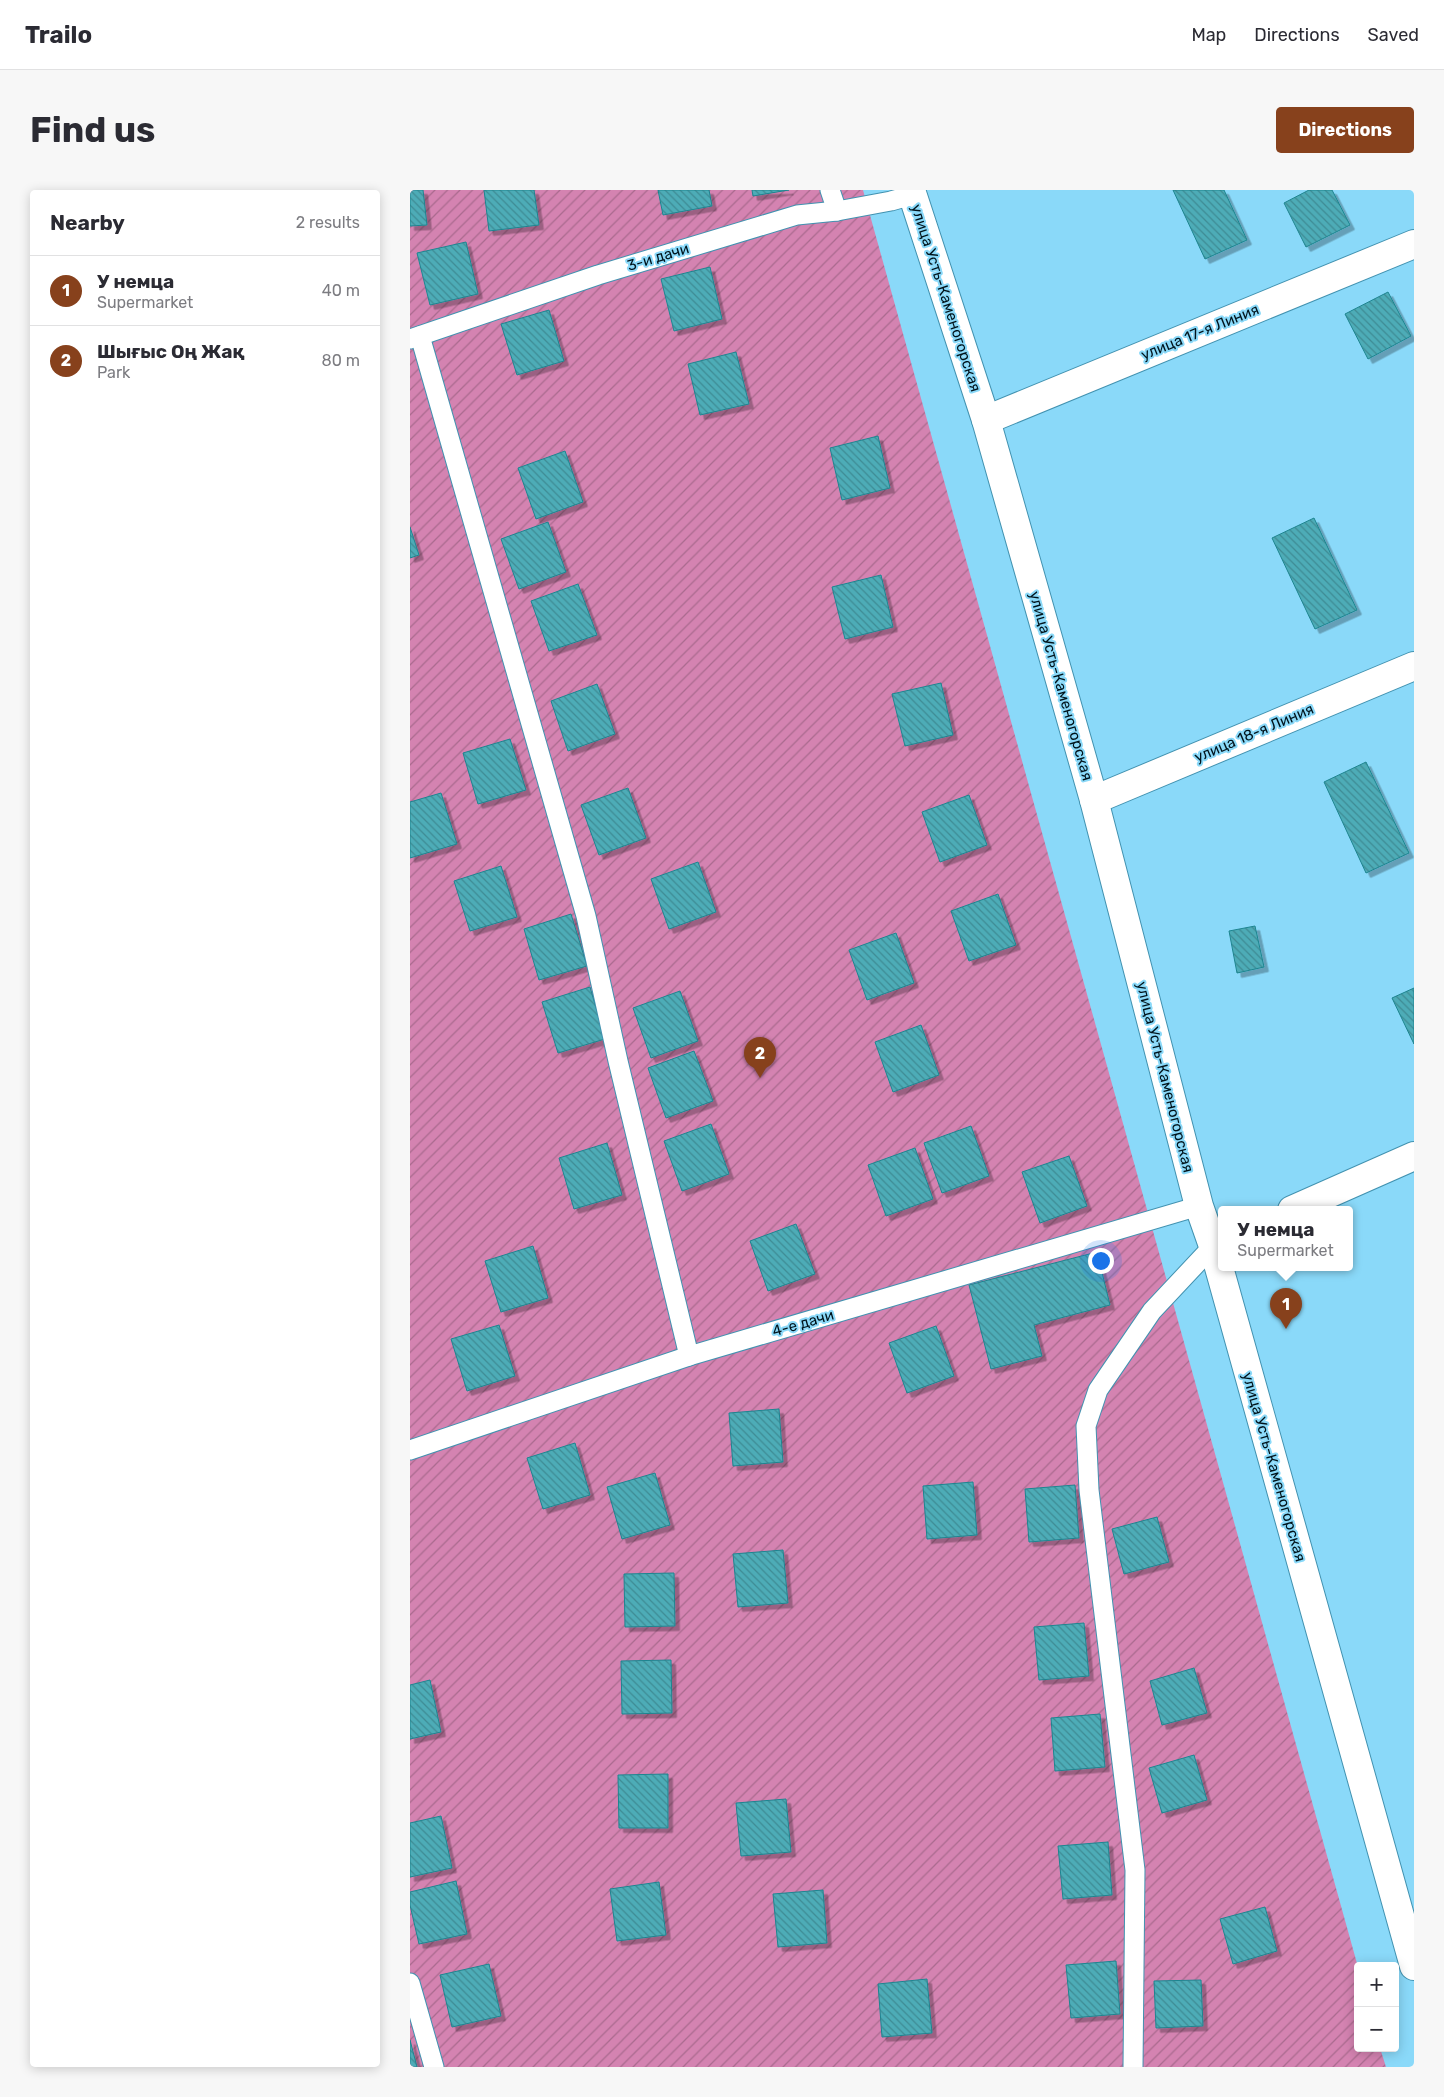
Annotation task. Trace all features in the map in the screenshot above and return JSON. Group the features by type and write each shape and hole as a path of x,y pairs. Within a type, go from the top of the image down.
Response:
{"street":[{"name":"улица Усть-Каменогорская","path":"911,192 986,420 1094,800 1199,1206 1217,1244"},
{"name":"улица 17-я Линия","path":"986,420 1414,244"},
{"name":"улица 18-я Линия","path":"1094,800 1414,666"},
{"path":"1301,1206 1414,1156"},
{"name":"улица Усть-Каменогорская","path":"1224,1271 1414,1966"}],"lane":[{"path":"830,190 837,211"},
{"name":"3-и дачи","path":"415,337 598,275 797,216 891,201 911,192"},
{"path":"415,337 586,916 618,1061 689,1356"},
{"name":"4-е дачи","path":"410,1450 689,1356 1199,1206"},
{"path":"1133,2067 1135,1870 1089,1490 1086,1426 1098,1390 1152,1311 1217,1244"},
{"path":"410,1983 434,2067"}],"shaded area":[{"path":"410,190 863,190 1357,1962 1354,1962 1354,2052 1381,2052 1386,2067 410,2067"}],"building":[{"path":"410,190 423,190 427,225 410,226"},
{"path":"484,190 534,190 539,225 489,231"},
{"path":"658,190 709,190 712,206 663,215"},
{"path":"752,190 789,190 753,196"},
{"path":"1173,190 1224,190 1247,240 1205,259"},
{"path":"1309,190 1332,190 1350,225 1306,247 1284,203"},
{"path":"466,242 478,294 430,305 417,253"},
{"path":"710,267 722,319 674,331 661,279"},
{"path":"1388,292 1411,336 1368,359 1345,314"},
{"path":"549,310 564,361 517,375 501,324"},
{"path":"736,352 749,404 700,415 688,364"},
{"path":"878,436 890,488 842,500 830,448"},
{"path":"565,451 583,502 536,519 518,468"},
{"path":"1314,518 1357,610 1315,629 1272,538"},
{"path":"548,522 566,572 519,589 501,539"},
{"path":"410,527 419,555 410,558"},
{"path":"881,575 893,627 845,639 832,587"},
{"path":"578,584 597,635 549,651 531,601"},
{"path":"941,683 953,735 905,746 892,694"},
{"path":"597,684 615,734 568,751 551,701"},
{"path":"510,739 526,790 478,804 463,753"},
{"path":"1366,762 1409,853 1366,873 1324,782"},
{"path":"628,788 646,838 599,855 581,805"},
{"path":"441,793 457,844 410,858 410,802"},
{"path":"969,795 987,845 940,862 922,812"},
{"path":"698,862 716,912 669,929 651,879"},
{"path":"501,866 517,917 470,931 454,881"},
{"path":"998,894 1016,945 969,961 951,911"},
{"path":"571,914 587,966 539,980 524,929"},
{"path":"1255,926 1264,967 1237,973 1229,931"},
{"path":"896,933 914,983 867,1000 849,950"},
{"path":"590,987 605,1039 558,1053 542,1002"},
{"path":"1414,988 1414,1044 1392,998"},
{"path":"680,991 698,1041 651,1058 633,1008"},
{"path":"921,1025 939,1075 893,1092 875,1042"},
{"path":"694,1051 713,1101 666,1118 648,1068"},
{"path":"711,1124 729,1174 682,1191 664,1141"},
{"path":"971,1126 989,1176 942,1193 924,1143"},
{"path":"607,1143 622,1195 574,1209 559,1158"},
{"path":"915,1148 933,1199 886,1216 868,1165"},
{"path":"1069,1156 1087,1206 1040,1223 1022,1172"},
{"path":"796,1224 815,1274 768,1291 750,1241"},
{"path":"533,1246 548,1298 501,1312 485,1261"},
{"path":"1097,1252 1110,1305 1034,1325 1042,1356 991,1369 969,1285"},
{"path":"499,1325 515,1376 467,1391 451,1339"},
{"path":"936,1326 954,1376 907,1393 889,1343"},
{"path":"779,1409 783,1462 733,1466 729,1413"},
{"path":"575,1443 590,1495 543,1509 527,1458"},
{"path":"655,1473 670,1525 622,1539 607,1487"},
{"path":"973,1482 977,1535 927,1539 923,1486"},
{"path":"1075,1485 1079,1538 1029,1542 1025,1489"},
{"path":"1157,1517 1169,1562 1124,1574 1112,1529"},
{"path":"783,1550 788,1603 738,1607 733,1554"},
{"path":"674,1573 675,1626 625,1627 624,1574"},
{"path":"1084,1623 1089,1676 1039,1680 1034,1627"},
{"path":"671,1660 672,1713 622,1714 621,1661"},
{"path":"1194,1668 1207,1713 1162,1725 1150,1681"},
{"path":"430,1680 441,1732 410,1739 410,1685"},
{"path":"1100,1714 1105,1767 1055,1771 1051,1718"},
{"path":"1194,1755 1207,1800 1162,1813 1149,1768"},
{"path":"668,1774 668,1828 619,1828 618,1775"},
{"path":"786,1799 791,1852 741,1856 736,1803"},
{"path":"441,1816 452,1868 410,1877 410,1823"},
{"path":"1108,1842 1112,1895 1063,1899 1058,1846"},
{"path":"456,1881 467,1934 419,1944 410,1905 410,1892"},
{"path":"659,1882 666,1935 617,1941 610,1889"},
{"path":"823,1890 827,1943 778,1947 773,1894"},
{"path":"1265,1907 1277,1951 1233,1964 1220,1919"},
{"path":"1116,1961 1120,2014 1071,2018 1066,1965"},
{"path":"489,1964 501,2016 452,2027 440,1975"},
{"path":"927,1979 932,2033 882,2037 878,1984"},
{"path":"1201,1980 1203,2026 1156,2028 1154,1981"},
{"path":"410,2040 417,2067 410,2067"}],"place":[{"name":"Шығыс Оң Жақ","path":"760,1078"},
{"name":"У немца","path":"1286,1329"}]}
